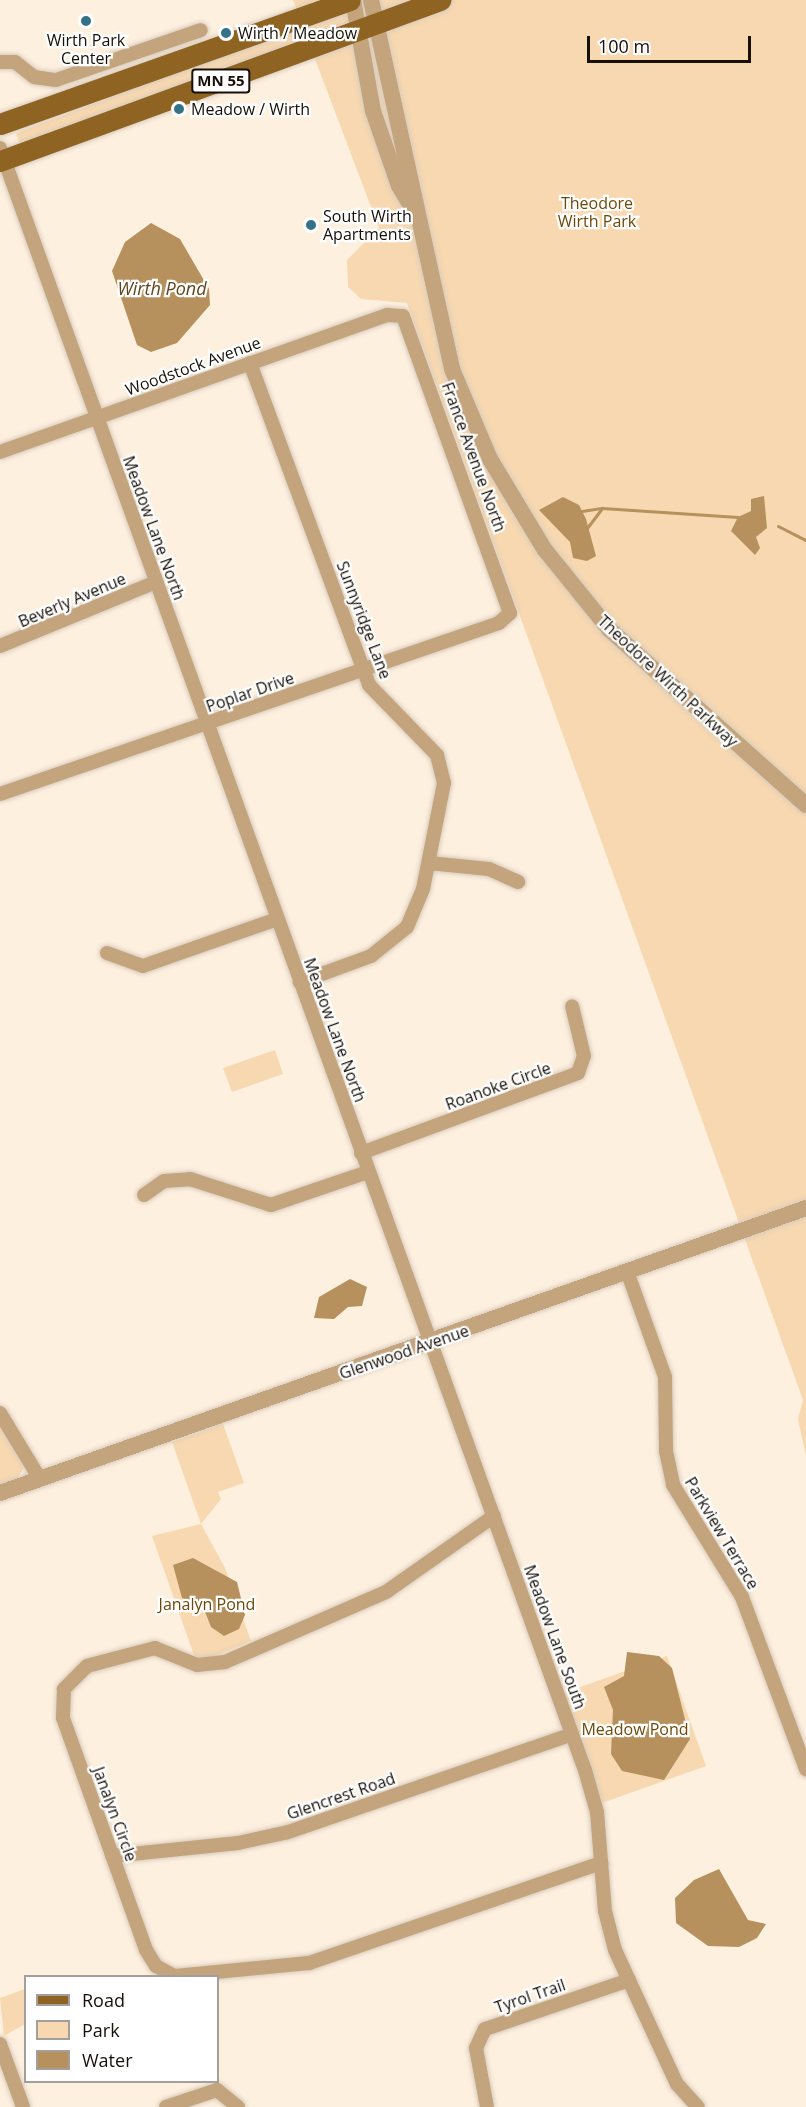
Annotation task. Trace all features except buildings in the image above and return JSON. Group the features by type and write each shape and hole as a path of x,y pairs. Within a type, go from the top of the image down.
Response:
{"main road":[{"name":"MN 55","path":"0,124 351,0"},
{"name":"MN 55","path":"2,156 367,29 441,0"}],"street":[{"name":"Theodore Wirth Parkway","path":"351,0 367,29"},
{"name":"Theodore Wirth Parkway","path":"371,0 367,29 373,111 399,186 414,212 452,369 470,415 546,550 609,629 806,805"},
{"path":"0,62 15,62 34,77 56,80 201,30"},
{"name":"Meadow Lane North","path":"2,156 6,182 97,418 368,1172"},
{"name":"Woodstock Avenue","path":"0,452 250,363 398,314"},
{"name":"France Avenue North","path":"398,314 411,329 508,598 508,617"},
{"name":"Sunnyridge Lane","path":"250,363 374,693 423,738 441,764 443,793 419,904 399,936 371,956 300,982"},
{"name":"Beverly Avenue","path":"0,646 156,582"},
{"name":"Poplar Drive","path":"0,794 364,671 508,617"},
{"path":"429,863 489,869 518,882"},
{"path":"107,953 143,966 277,919"},
{"name":"Roanoke Circle","path":"361,1153 578,1073 585,1056 572,1006"},
{"path":"144,1195 164,1181 189,1179 271,1205 368,1172 432,1343"},
{"name":"Glenwood Avenue","path":"0,1493 628,1274 806,1208"},
{"name":"Parkview Terrace","path":"628,1274 665,1377 666,1451 673,1485 742,1597 806,1769"},
{"name":"Meadow Lane South","path":"432,1343 572,1734 597,1812 607,1924 629,1980 677,2084 698,2107"},
{"path":"0,1413 40,1479"},
{"name":"Janalyn Circle","path":"172,1975 156,1966 146,1950 63,1718 64,1689 76,1672 148,1648 197,1665 225,1662 386,1592 494,1516"},
{"name":"Glencrest Road","path":"112,1856 238,1843 288,1832 572,1734"},
{"name":"Janalyn Circle","path":"184,1975 309,1963 602,1863"},
{"name":"Tyrol Trail","path":"487,2107 476,2048 485,2029 629,1980"},
{"path":"0,2044 23,2107"},
{"path":"0,2087 14,2083"},
{"path":"166,2107 217,2090 238,2107"}],"green space":[{"name":"Theodore Wirth Park","path":"293,0 806,0 806,1456 798,1419 803,1400 407,303 361,299 348,287 347,260 379,228 307,38 20,144 16,134 303,26"},
{"path":"275,1050 283,1074 232,1092 223,1068"},
{"path":"0,1424 24,1467 18,1478 0,1485"},
{"path":"223,1424 244,1483 218,1492 221,1499 201,1524 172,1442"},
{"name":"Janalyn Pond","path":"201,1524 225,1568 251,1641 205,1660 195,1658 152,1536"},
{"name":"Meadow Pond","path":"667,1656 706,1766 602,1803 564,1693"},
{"path":"24,1989 24,2025 4,2036 0,1998"}],"water":[{"name":"Wirth Pond","path":"151,223 180,239 209,289 210,305 177,343 151,352 137,345 112,271 125,242"},
{"path":"764,496 767,528 756,537 760,548 755,555 731,531 738,517 751,511 751,499"},
{"path":"563,497 579,505 586,519 596,556 587,561 573,558 570,542 539,510"},
{"path":"350,1279 367,1287 362,1306 348,1307 334,1319 314,1318 319,1297"},
{"name":"Janalyn Pond","path":"193,1558 237,1582 245,1615 239,1629 224,1636 211,1627 202,1604 182,1598 173,1565"},
{"name":"Meadow Pond","path":"627,1652 659,1656 672,1668 690,1739 664,1780 622,1771 611,1754 613,1710 604,1687 624,1676"},
{"path":"719,1869 748,1920 766,1924 757,1938 739,1947 708,1946 676,1923 675,1898 694,1880"}],"waterway":[{"path":"582,511 602,508"},
{"path":"587,528 602,508 738,517"},
{"path":"778,526 806,540"}],"place":[{"name":"Wirth Park Center","path":"86,21"},
{"name":"Wirth / Meadow","path":"226,33"},
{"name":"Meadow / Wirth","path":"179,109"},
{"name":"South Wirth Apartments","path":"311,225"}]}
